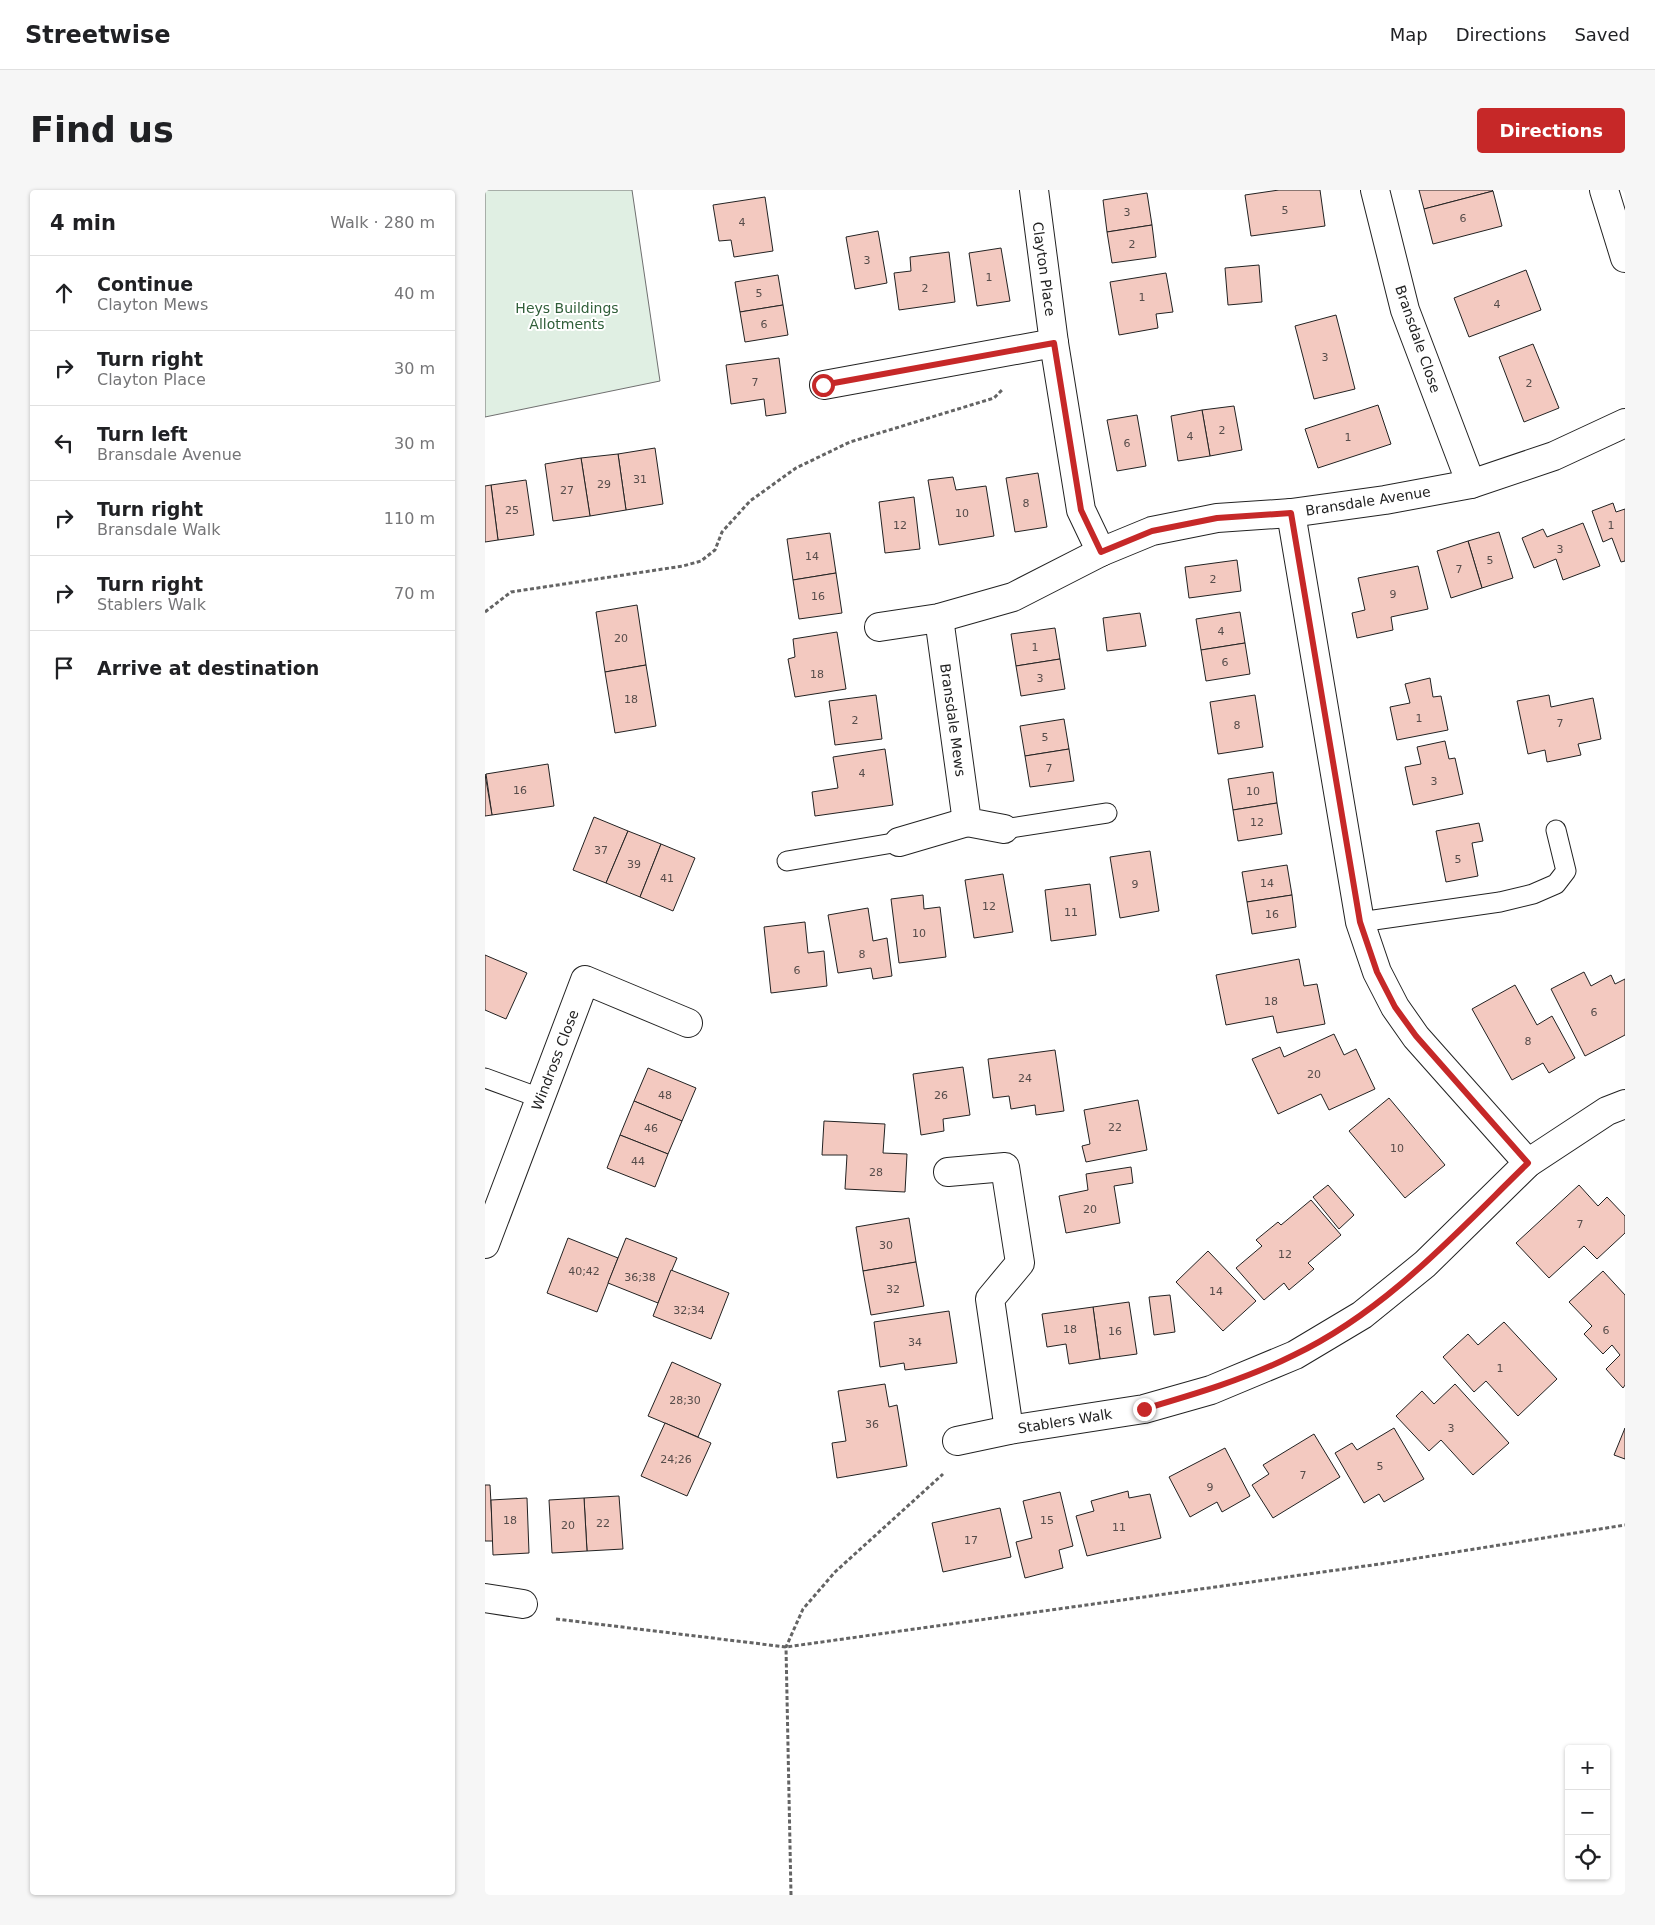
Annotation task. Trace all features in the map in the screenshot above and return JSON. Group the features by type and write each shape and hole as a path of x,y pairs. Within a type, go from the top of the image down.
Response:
{"street":[{"name":"Clayton Place","path":"1033,190 1054,343 1081,510 1101,552"},
{"name":"Bransdale Close","path":"1375,190 1405,310 1471,484"},
{"path":"1604,190 1625,258"},
{"path":"823,385 1054,343"},
{"name":"Bransdale Avenue","path":"879,627 939,618 1013,597 1101,552 1152,531 1217,518 1291,513 1385,500 1471,484 1554,456 1625,423"},
{"path":"1291,513 1360,922 1377,972 1395,1007 1416,1036 1528,1163"},
{"name":"Bransdale Mews","path":"939,618 967,822"},
{"path":"899,842 967,822 1004,828"},
{"name":"Windross Close","path":"485,1244 585,980 688,1023"},
{"name":"Stablers Walk","path":"957,1441 1009,1430 1144,1409 1211,1390 1295,1355 1362,1315 1425,1264 1528,1163 1607,1111 1625,1104"},
{"name":"Stablers Walk","path":"948,1172 1005,1167 1019,1263 990,1299 1009,1430"},
{"path":"485,1598 523,1604"}],"lane":[{"path":"1004,828 1107,812"},
{"path":"1360,922 1500,902 1533,894 1556,884 1566,871 1556,830"},
{"path":"787,860 899,842"},
{"path":"485,1078 540,1098"}],"path":[{"path":"485,612 511,592 683,566 701,561 715,550 722,532 750,501 796,468 850,442 994,398 1007,386"},
{"path":"791,1895 786,1647 803,1609 835,1572 944,1473 957,1441"},
{"path":"523,1604 536,1616 691,1637 786,1647 1387,1563 1625,1525"}],"green space":[{"name":"Heys Buildings Allotments","path":"485,190 632,190 660,381 485,417"}],"building":[{"path":"1279,190 1320,190 1325,226 1251,236 1245,195"},
{"path":"1419,190 1492,190 1493,191 1424,209"},
{"path":"1493,191 1502,226 1433,244 1424,209"},
{"path":"1147,193 1152,225 1107,232 1103,200"},
{"path":"765,197 773,251 734,257 731,240 719,241 713,205"},
{"path":"1152,225 1156,257 1112,263 1107,232"},
{"path":"878,231 887,283 855,289 846,237"},
{"path":"1001,248 1010,301 977,306 969,253"},
{"path":"949,252 955,302 899,310 894,273 911,271 910,257"},
{"path":"1259,265 1262,302 1228,305 1225,268"},
{"path":"1526,270 1541,310 1469,337 1454,298"},
{"path":"1166,273 1173,312 1156,314 1158,328 1119,335 1110,282"},
{"path":"778,275 783,305 740,312 735,282"},
{"path":"783,305 788,335 745,342 740,312"},
{"path":"1336,315 1355,389 1314,399 1295,326"},
{"path":"1533,344 1559,408 1524,422 1499,357"},
{"path":"779,358 786,413 766,416 764,399 731,404 726,365"},
{"path":"1378,405 1391,444 1318,468 1305,429"},
{"path":"1234,406 1242,450 1210,456 1202,410"},
{"path":"1202,410 1210,456 1178,461 1171,416"},
{"path":"1137,415 1146,466 1117,471 1107,420"},
{"path":"655,448 663,504 626,510 618,454"},
{"path":"618,454 626,510 590,516 581,458"},
{"path":"581,458 590,516 553,521 545,464"},
{"path":"1038,473 1047,527 1015,532 1006,478"},
{"path":"953,477 956,490 986,486 994,536 939,545 928,480"},
{"path":"526,480 534,535 498,540 491,485"},
{"path":"491,485 498,540 485,542 485,486"},
{"path":"914,497 920,549 885,553 879,502"},
{"path":"1613,503 1616,512 1625,509 1625,561 1621,562 1612,538 1603,542 1592,511"},
{"path":"1583,523 1600,566 1563,580 1556,559 1534,568 1522,538 1543,529 1547,537"},
{"path":"1499,532 1513,578 1482,588 1468,541"},
{"path":"830,533 836,573 793,580 787,539"},
{"path":"1468,541 1482,588 1451,598 1437,551"},
{"path":"1237,560 1241,591 1189,598 1185,567"},
{"path":"1418,566 1428,609 1391,617 1393,630 1357,638 1352,613 1365,610 1358,578"},
{"path":"836,573 842,613 799,619 793,580"},
{"path":"637,605 646,665 605,672 596,612"},
{"path":"1240,612 1245,643 1201,650 1196,619"},
{"path":"1140,613 1146,646 1107,651 1103,618"},
{"path":"1055,628 1060,659 1016,666 1011,634"},
{"path":"837,632 846,689 795,697 788,659 795,657 793,639"},
{"path":"1245,643 1250,674 1206,681 1201,650"},
{"path":"1060,659 1065,689 1021,696 1016,666"},
{"path":"646,665 656,726 615,733 605,672"},
{"path":"1430,678 1433,697 1441,696 1448,730 1397,740 1390,707 1410,703 1405,684"},
{"path":"876,695 882,739 835,745 829,701"},
{"path":"1255,695 1263,747 1218,754 1210,702"},
{"path":"1549,695 1551,707 1593,698 1601,739 1578,744 1581,755 1547,762 1545,750 1528,754 1517,701"},
{"path":"1064,719 1069,749 1025,756 1020,726"},
{"path":"1445,741 1449,759 1455,758 1463,794 1413,805 1405,767 1421,764 1417,747"},
{"path":"885,749 893,805 815,816 812,792 838,788 833,757"},
{"path":"1069,749 1074,781 1030,787 1025,756"},
{"path":"548,764 554,806 492,815 486,774"},
{"path":"1273,772 1277,803 1233,810 1228,779"},
{"path":"485,774 492,815 485,816"},
{"path":"1277,803 1282,834 1238,841 1233,810"},
{"path":"594,817 628,831 606,883 573,870"},
{"path":"1479,823 1483,841 1472,843 1478,876 1446,882 1436,831"},
{"path":"628,831 661,844 640,897 606,883"},
{"path":"661,844 695,858 673,911 640,897"},
{"path":"1150,851 1159,911 1120,918 1110,857"},
{"path":"1287,865 1292,895 1247,902 1242,872"},
{"path":"1003,874 1013,932 974,938 965,880"},
{"path":"1090,884 1096,935 1051,941 1045,890"},
{"path":"923,895 924,909 940,907 946,957 899,963 891,899"},
{"path":"1292,895 1296,927 1252,934 1247,902"},
{"path":"868,908 873,941 887,938 892,976 873,979 871,968 838,973 828,915"},
{"path":"805,922 808,953 824,951 827,986 771,993 764,927"},
{"path":"485,955 527,973 506,1019 485,1010"},
{"path":"1299,959 1304,986 1317,984 1325,1024 1277,1033 1273,1016 1226,1025 1216,975"},
{"path":"1584,972 1591,986 1611,975 1615,984 1625,979 1625,1035 1585,1056 1551,989"},
{"path":"1515,985 1537,1025 1552,1016 1575,1058 1549,1073 1543,1063 1512,1080 1472,1009"},
{"path":"1334,1034 1344,1055 1356,1049 1375,1089 1329,1110 1321,1094 1278,1114 1252,1059 1280,1047 1284,1057"},
{"path":"1055,1050 1064,1111 1036,1115 1035,1105 1011,1109 1009,1096 993,1098 988,1059"},
{"path":"963,1067 970,1115 943,1119 944,1131 921,1135 913,1074"},
{"path":"648,1068 696,1088 682,1121 634,1101"},
{"path":"1389,1098 1445,1165 1405,1198 1349,1131"},
{"path":"1138,1100 1147,1150 1086,1162 1082,1146 1090,1144 1084,1110"},
{"path":"634,1101 682,1121 668,1154 620,1135"},
{"path":"824,1121 885,1124 883,1153 907,1154 905,1192 845,1189 847,1155 822,1155"},
{"path":"620,1135 668,1154 655,1187 607,1168"},
{"path":"1131,1167 1133,1183 1114,1186 1120,1223 1066,1233 1059,1196 1088,1190 1086,1174"},
{"path":"1328,1185 1354,1215 1339,1229 1313,1197"},
{"path":"1579,1185 1598,1206 1607,1197 1625,1216 1625,1233 1597,1259 1584,1246 1549,1278 1516,1243"},
{"path":"1311,1200 1341,1235 1308,1263 1314,1269 1289,1290 1284,1283 1264,1300 1236,1268 1262,1246 1256,1240 1278,1222 1281,1225"},
{"path":"909,1218 916,1262 863,1271 856,1227"},
{"path":"568,1238 618,1258 597,1312 547,1293"},
{"path":"626,1238 677,1258 658,1303 608,1283"},
{"path":"1208,1251 1256,1301 1223,1331 1176,1282"},
{"path":"916,1262 924,1306 871,1315 863,1271"},
{"path":"671,1270 729,1293 711,1339 653,1316"},
{"path":"1603,1271 1625,1295 1625,1385 1623,1388 1606,1369 1620,1355 1612,1345 1603,1354 1584,1334 1592,1326 1569,1302"},
{"path":"1170,1295 1175,1332 1154,1335 1149,1297"},
{"path":"1129,1302 1137,1354 1100,1359 1093,1307"},
{"path":"1093,1307 1100,1359 1069,1364 1066,1344 1047,1347 1042,1314"},
{"path":"949,1311 957,1363 905,1370 904,1363 880,1367 874,1322"},
{"path":"1504,1322 1557,1379 1518,1416 1486,1381 1474,1392 1443,1357 1468,1334 1478,1345"},
{"path":"672,1362 721,1384 698,1437 648,1416"},
{"path":"885,1384 889,1407 897,1405 907,1466 837,1478 832,1443 846,1441 838,1391"},
{"path":"1455,1384 1509,1443 1473,1475 1441,1440 1429,1451 1396,1416 1422,1391 1434,1404"},
{"path":"665,1423 711,1443 687,1496 641,1476"},
{"path":"1394,1428 1424,1479 1384,1502 1379,1494 1364,1503 1335,1453 1352,1443 1357,1450"},
{"path":"1625,1428 1625,1459 1614,1455"},
{"path":"1314,1434 1340,1477 1273,1518 1252,1485 1269,1474 1263,1465"},
{"path":"1225,1448 1250,1496 1222,1512 1217,1502 1190,1517 1169,1477"},
{"path":"485,1485 490,1485 493,1541 485,1541"},
{"path":"1128,1491 1129,1498 1150,1494 1161,1538 1087,1556 1076,1516 1094,1511 1091,1501"},
{"path":"1060,1492 1073,1546 1059,1550 1063,1568 1025,1578 1016,1542 1032,1538 1023,1501"},
{"path":"619,1496 623,1549 587,1551 584,1498"},
{"path":"527,1498 529,1553 493,1555 491,1500"},
{"path":"584,1498 587,1551 552,1553 549,1500"},
{"path":"1000,1508 1011,1557 943,1572 932,1523"}],"route":[{"path":"823,385 1054,343 1081,510 1101,552 1152,531 1217,518 1291,513 1360,922 1377,972 1395,1007 1416,1036 1528,1163 1425,1264 1362,1315 1295,1355 1211,1390 1144,1409"}]}
